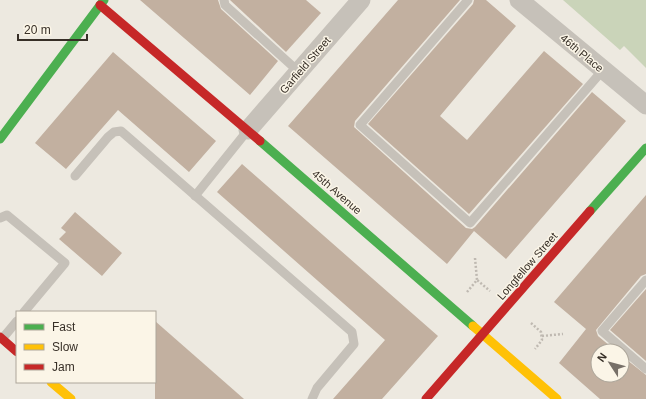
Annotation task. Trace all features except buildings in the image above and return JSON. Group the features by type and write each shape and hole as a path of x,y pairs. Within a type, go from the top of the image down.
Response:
{"street":[{"name":"Garfield Street","path":"248,130 362,0"},
{"name":"46th Place","path":"519,0 646,105"},
{"name":"45th Avenue","path":"102,3 557,399"},
{"path":"0,139 102,3"},
{"name":"Longfellow Street","path":"426,399 646,148"},
{"path":"1,338 16,351"},
{"path":"52,383 71,399"}],"lane":[{"path":"224,0 225,5 299,72"},
{"path":"468,0 360,125 470,222 603,70"},
{"path":"195,196 248,130"},
{"path":"75,176 108,137 114,132 121,132 352,332 354,344 317,388 312,399"},
{"path":"0,218 7,215 65,264 25,311"},
{"path":"646,280 602,332 646,369"},
{"path":"1,338 16,322"}],"path":[{"path":"467,293 477,280 475,258"},
{"path":"477,280 490,291"},
{"path":"531,323 541,332 542,336 542,340 533,351"},
{"path":"542,336 563,334"}],"green space":[{"path":"563,0 646,0 646,68 624,46 620,50"}],"traffic: fast":[{"path":"0,139 104,0"},
{"path":"260,141 473,326"},
{"path":"590,211 646,148"}],"traffic: slow":[{"path":"473,326 557,399"},
{"path":"52,383 71,399"}],"traffic: jam":[{"path":"100,5 260,141"},
{"path":"426,399 590,211"},
{"path":"0,337 16,351"}]}
